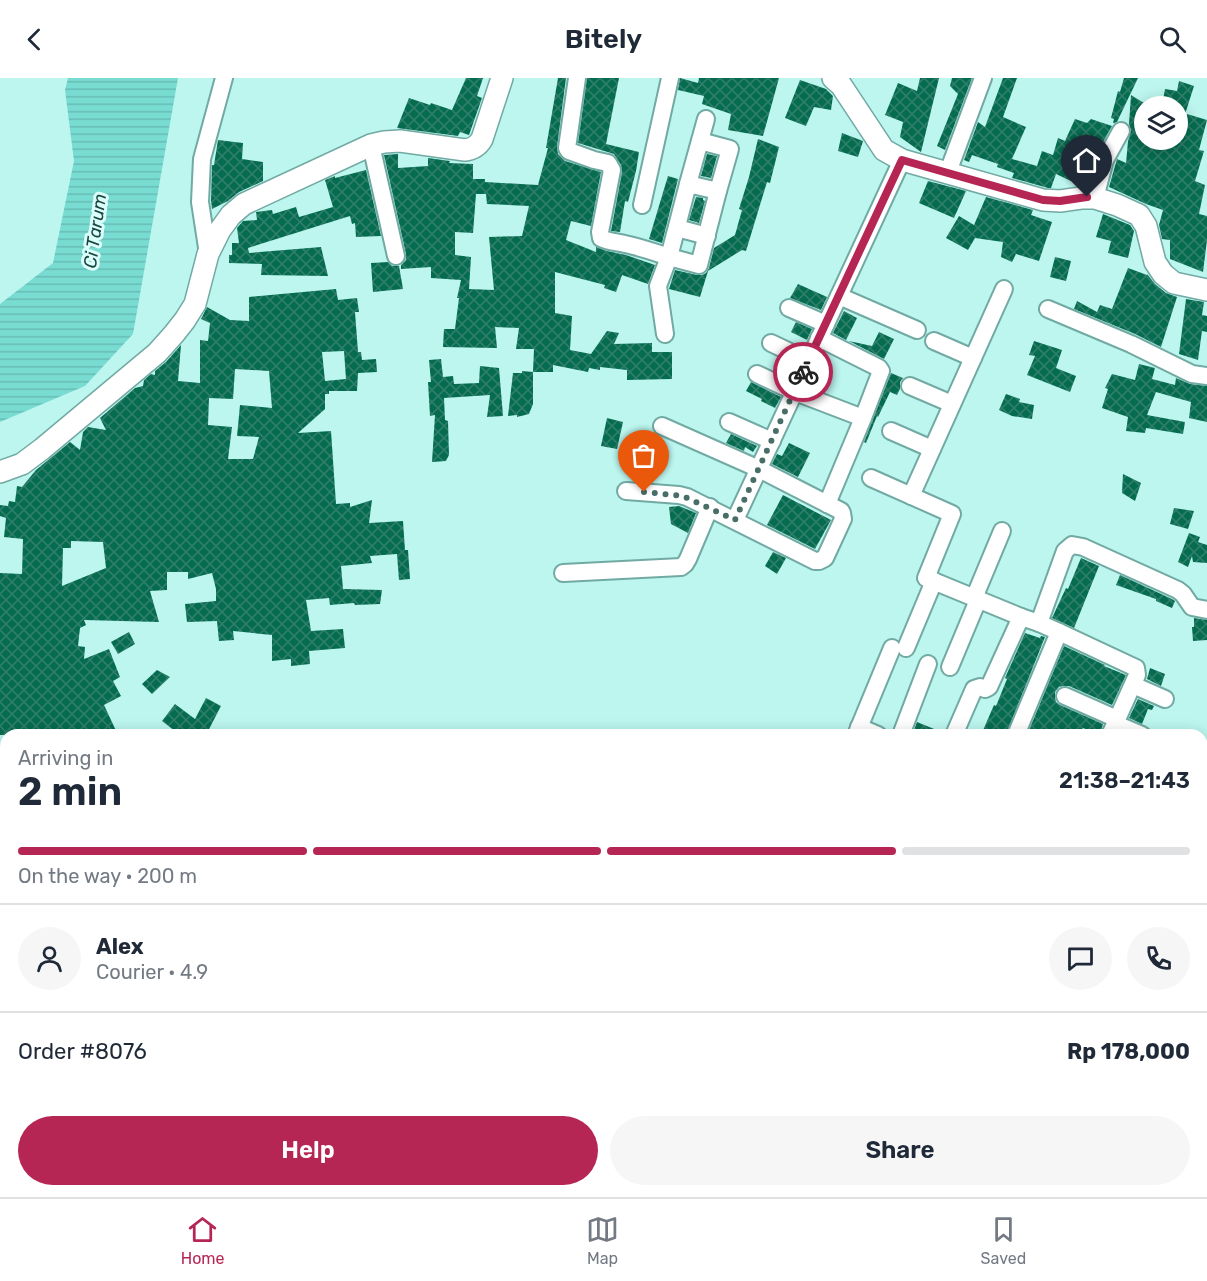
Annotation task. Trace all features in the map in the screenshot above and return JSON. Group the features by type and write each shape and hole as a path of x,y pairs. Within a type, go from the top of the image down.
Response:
{"street":[{"path":"208,254 200,202 202,159 224,78"},
{"path":"0,472 22,464 157,353 185,320 195,303 208,254 220,230 231,215 244,204 371,145 400,141 445,148 471,149 482,139 502,78"},
{"path":"577,78 566,145 569,151 608,163 612,170 600,232 604,240 653,251 699,265 730,149 700,141"},
{"path":"642,205 670,78"},
{"path":"833,78 841,85 884,150 902,160 1043,200 1095,198 1117,205 1139,215 1146,226 1155,262 1168,279 1174,283 1207,290"},
{"path":"948,172 983,78"},
{"path":"665,334 658,286 669,257 706,119"},
{"path":"1095,198 1105,160 1121,131"},
{"path":"371,145 396,256"},
{"path":"735,520 902,160"},
{"path":"688,184 718,191"},
{"path":"676,228 707,236"},
{"path":"911,495 1004,289"},
{"path":"839,296 917,330"},
{"path":"789,308 880,369 881,373 827,504"},
{"path":"1048,309 1131,344 1192,374 1207,376"},
{"path":"934,340 972,358"},
{"path":"771,343 809,361"},
{"path":"757,374 795,392 863,418"},
{"path":"910,386 952,404"},
{"path":"729,422 772,441"},
{"path":"626,491 679,495 710,507 814,561 825,558 843,516 841,511 759,469 662,426"},
{"path":"891,431 932,449"},
{"path":"871,478 952,514 926,578 1039,623 1136,668 1137,675 1114,726 1065,696"},
{"path":"563,573 681,567 688,559 710,507"},
{"path":"950,667 1002,531"},
{"path":"1039,623 1065,551 1072,544 1178,590 1192,607 1207,610"},
{"path":"858,729 934,581"},
{"path":"957,729 974,688 989,687 1021,617"},
{"path":"1019,729 1059,632"},
{"path":"903,729 928,664"},
{"path":"1133,685 1165,699"}],"water":[{"name":"Ci Tarum","path":"68,78 178,78 133,334 85,386 0,422 0,304 53,263 74,161 65,90"}],"building":[{"path":"466,78 483,78 477,96 482,98 469,135 460,132 458,136 397,128 409,98 452,110"},
{"path":"558,78 566,78 558,154 565,161 601,172 591,226 571,221 566,240 596,252 596,247 655,265 648,284 622,275 616,292 604,288 605,285 555,272 555,313 572,316 570,350 591,354 607,331 619,333 614,344 652,343 652,352 672,352 672,379 627,380 627,370 600,367 600,370 589,368 588,372 553,365 553,372 533,372 534,349 516,349 519,328 495,327 497,348 443,347 444,329 455,329 461,280 431,278 431,267 401,269 401,265 406,260 406,254 384,155 398,154 398,168 428,166 428,158 450,161 449,163 473,164 473,179 485,179 485,182 538,185 548,148 546,148","holes":["476,194 486,194 487,204 529,206 522,236 489,237 494,290 469,289 471,257 455,255 455,232 473,233"]},
{"path":"587,78 619,78 606,144 639,152 628,202 625,201 620,232 611,231 622,172 621,165 614,154 578,143"},
{"path":"680,78 698,83 699,78 779,78 763,136 728,130 731,114 702,104 704,96 678,90"},
{"path":"920,78 939,78 921,152 900,137 903,122 885,115 898,83 917,91"},
{"path":"952,78 972,78 945,150 937,146 958,94 950,86"},
{"path":"1003,78 1017,78 1003,117 1026,127 1012,159 1037,166 1042,151 1053,155 1058,138 1065,141 1075,119 1087,123 1091,119 1112,126 1096,155 1088,184 1072,178 1071,181 1056,174 1051,188 1048,188 1012,178 1014,173 997,167 998,164 972,155 969,162 964,160 978,122 985,127"},
{"path":"1124,78 1138,78 1117,122 1113,123 1114,119 1111,118"},
{"path":"800,80 826,89 833,96 831,110 814,107 806,126 785,118"},
{"path":"1179,81 1194,86 1188,105 1188,96 1164,96 1165,89 1177,91"},
{"path":"1131,95 1134,97 1134,150 1188,150 1188,114 1207,120 1199,150 1204,151 1195,181 1205,185 1199,214 1207,216 1203,272 1170,259 1170,240 1162,239 1159,225 1163,210 1109,187 1117,159 1126,163 1131,131 1129,124"},
{"path":"842,133 863,141 858,157 838,151"},
{"path":"758,139 779,147 770,183 767,182 746,251 742,250 708,271 700,297 669,289 675,270 697,275 706,273 714,248 735,235 742,210 739,209"},
{"path":"218,140 243,143 242,159 263,162 263,181 239,192 212,209 212,165 214,165"},
{"path":"707,154 717,156 711,178 701,176"},
{"path":"366,170 381,236 356,237 355,223 352,224 350,216 248,248 249,253 321,247 328,276 261,275 262,264 229,263 232,243 239,243 237,228 243,221 257,220 256,212 272,210 273,214 296,207 299,217 333,207 325,180"},
{"path":"668,176 678,179 662,243 649,239"},
{"path":"928,181 966,191 954,218 919,203"},
{"path":"696,197 703,198 705,201 699,223 689,220"},
{"path":"986,197 1033,210 1031,215 1052,222 1039,261 1016,254 1012,262 1001,257 1003,242 975,238 968,250 946,238 959,216 974,225"},
{"path":"1103,214 1130,225 1134,231 1128,258 1108,253 1111,241 1096,237"},
{"path":"1055,257 1071,261 1066,281 1050,277"},
{"path":"388,262 392,266 399,266 403,289 373,292 371,263"},
{"path":"1128,268 1147,274 1166,293 1177,297 1161,347 1074,309 1077,301 1097,312 1100,305 1112,309"},
{"path":"798,284 827,297 821,310 790,298"},
{"path":"336,289 338,300 357,298 359,312 355,312 358,352 361,352 362,360 376,359 377,372 358,373 357,391 329,391 329,394 325,394 325,409 298,433 331,431 336,504 350,503 350,507 372,500 369,523 403,521 410,579 399,580 397,554 370,556 372,563 341,566 343,589 382,590 380,604 330,605 329,598 306,600 311,631 343,629 345,648 309,651 310,664 291,666 291,659 272,661 272,635 233,631 234,640 219,641 217,621 187,622 185,604 216,601 212,573 188,579 188,572 167,572 167,590 150,591 159,622 84,620 86,625 80,628 78,646 85,647 84,659 109,649 120,677 113,681 121,696 104,705 115,729 0,729 0,573 22,574 23,539 4,537 6,518 0,516 0,505 8,506 9,501 15,502 17,486 22,487 36,470 70,442 80,450 83,432 88,427 106,430 100,418 135,388 143,386 144,380 151,374 155,375 155,371 181,345 178,381 200,383 200,340 208,341 210,323 201,319 207,307 230,320 249,321 249,297","holes":["344,351 346,379 325,381 322,352","235,369 269,371 272,408 240,405 237,436 259,437 253,459 228,459 232,427 208,425 209,398 233,399","71,541 103,542 106,568 62,586 63,548 71,548"]},
{"path":"1186,299 1204,302 1202,315 1207,316 1207,332 1202,331 1198,360 1179,354"},
{"path":"844,311 857,318 846,340 833,333"},
{"path":"796,322 812,329 807,340 791,332"},
{"path":"879,332 894,339 884,359 849,341 872,346"},
{"path":"1034,341 1062,350 1056,368 1076,376 1070,392 1027,375 1035,356 1029,355"},
{"path":"441,359 443,377 453,376 454,384 479,383 480,366 499,368 503,416 487,417 490,395 444,398 445,420 448,421 449,455 446,461 432,462 435,415 430,416 429,360"},
{"path":"1139,364 1155,368 1152,379 1175,385 1176,378 1190,384 1207,386 1207,422 1189,418 1191,402 1156,392 1147,415 1185,422 1183,434 1146,428 1145,433 1126,431 1128,417 1102,408 1108,389 1105,388 1112,374 1135,380"},
{"path":"522,371 533,372 533,404 529,414 517,417 517,415 508,416 513,373 522,373"},
{"path":"891,373 903,378 900,382 900,389 897,395 890,392 866,443 864,442"},
{"path":"751,382 781,397 775,408 746,391"},
{"path":"1006,394 1020,399 1019,402 1034,405 1032,419 1012,416 999,410"},
{"path":"607,418 623,422 617,449 601,446"},
{"path":"731,434 757,446 753,452 745,447 744,451 726,443"},
{"path":"789,443 810,453 798,477 772,464 777,454 782,456"},
{"path":"1123,474 1141,483 1135,501 1122,493"},
{"path":"783,495 831,520 815,549 767,525"},
{"path":"679,506 696,513 688,533 671,524 669,507"},
{"path":"1174,508 1194,511 1188,529 1170,524"},
{"path":"1189,533 1200,537 1198,542 1207,545 1207,563 1193,562 1192,556 1188,567 1178,562"},
{"path":"773,552 786,558 777,574 765,566"},
{"path":"1081,558 1099,566 1074,628 1052,618"},
{"path":"1120,575 1172,599 1175,601 1172,608 1156,599 1116,585"},
{"path":"1194,618 1207,620 1207,640 1193,641"},
{"path":"129,632 135,644 118,654 111,642"},
{"path":"1025,633 1040,638 1045,637 1008,729 984,729 994,705 996,706 1007,679 1005,678"},
{"path":"1064,646 1126,675 1112,705 1069,686 1059,687 1055,692 1056,702 1103,724 1102,729 1029,729"},
{"path":"1150,668 1165,674 1161,686 1147,679"},
{"path":"157,670 170,677 152,694 142,684"},
{"path":"206,698 221,706 209,729 172,729 162,721 175,704 195,719"},
{"path":"1138,699 1154,706 1152,710 1148,709 1142,724 1129,718"},
{"path":"917,722 934,729 914,729"}],"way so far":[{"path":"644,492 683,496 735,520 803,372"}],"route":[{"path":"803,372 902,160 1043,200 1060,201 1087,197"}]}
